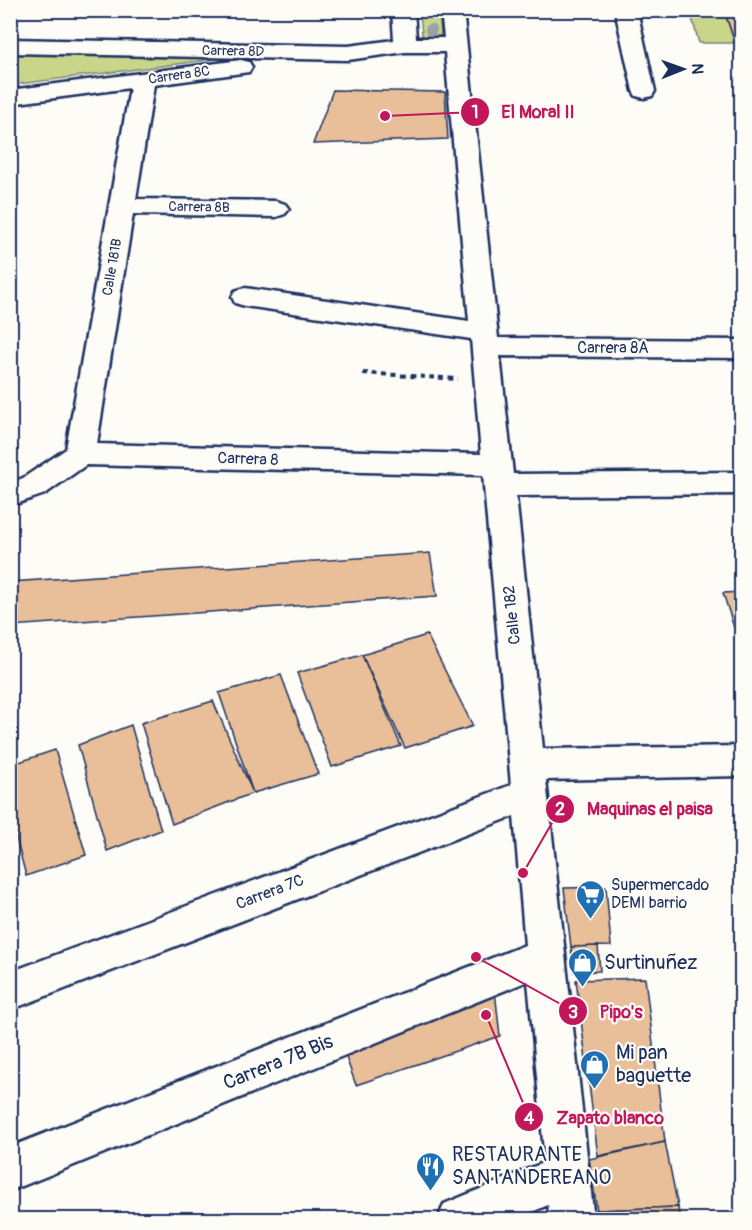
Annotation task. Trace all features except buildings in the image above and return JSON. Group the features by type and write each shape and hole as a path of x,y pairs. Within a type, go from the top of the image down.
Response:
{"street":[{"path":"403,10 405,45"},
{"name":"Calle 182","path":"452,10 572,1220"},
{"path":"626,10 644,91"},
{"name":"Carrera 8D","path":"10,46 348,53 405,45 455,45"},
{"name":"Carrera 8C","path":"10,98 348,53"},
{"name":"Calle 181B","path":"80,454 143,80"},
{"name":"Carrera 8B","path":"123,206 276,208"},
{"name":"Carrera 8A","path":"245,297 484,340 741,349"},
{"path":"10,495 34,486 80,454"},
{"name":"Carrera 8","path":"80,454 498,475 741,483"},
{"name":"Carrera 7C","path":"10,991 529,780 741,761"},
{"name":"Carrera 7B Bis","path":"10,1169 546,955"},
{"path":"460,1220 568,1174"}],"path":[{"path":"363,373 489,381"}],"green space":[{"path":"420,11 439,11 441,34 438,38 426,38 422,35"},
{"path":"690,11 724,11 735,43 699,43"},
{"path":"11,53 256,54 11,85"}],"place":[{"name":"El Moral II","path":"385,116"},
{"name":"Maquinas el paisa","path":"523,873"},
{"name":"Supermercado DEMI barrio","path":"590,920"},
{"name":"Pipo's","path":"476,957"},
{"name":"Surtinuñez","path":"583,988"},
{"name":"Zapato blanco","path":"486,1015"},
{"name":"Mi pan baguette","path":"595,1090"},
{"name":"RESTAURANTE SANTANDEREANO","path":"431,1192"}]}
